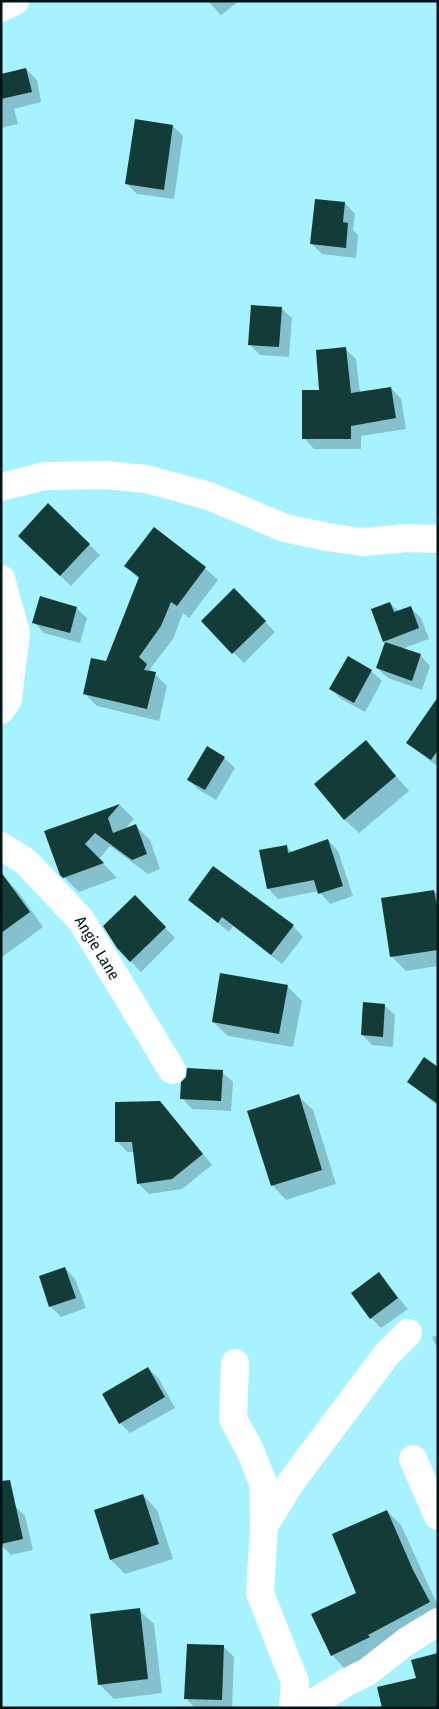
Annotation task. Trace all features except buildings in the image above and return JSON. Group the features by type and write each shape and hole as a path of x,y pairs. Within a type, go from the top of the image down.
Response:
{"street":[{"path":"1,8 15,1"},
{"path":"1,487 44,476 106,475 146,479 209,496 285,528 327,537 363,542 407,538 438,539"},
{"path":"1,578 16,633 8,699 1,710"},
{"name":"Angie Lane","path":"1,846 25,861 81,920 172,1070"},
{"path":"264,1526 291,1482 386,1355 408,1333"},
{"path":"235,1363 233,1419 250,1450 263,1483 264,1526 260,1593 295,1682 293,1708"},
{"path":"412,1459 438,1516"},
{"path":"305,1708 367,1672 407,1641 438,1622"}]}
